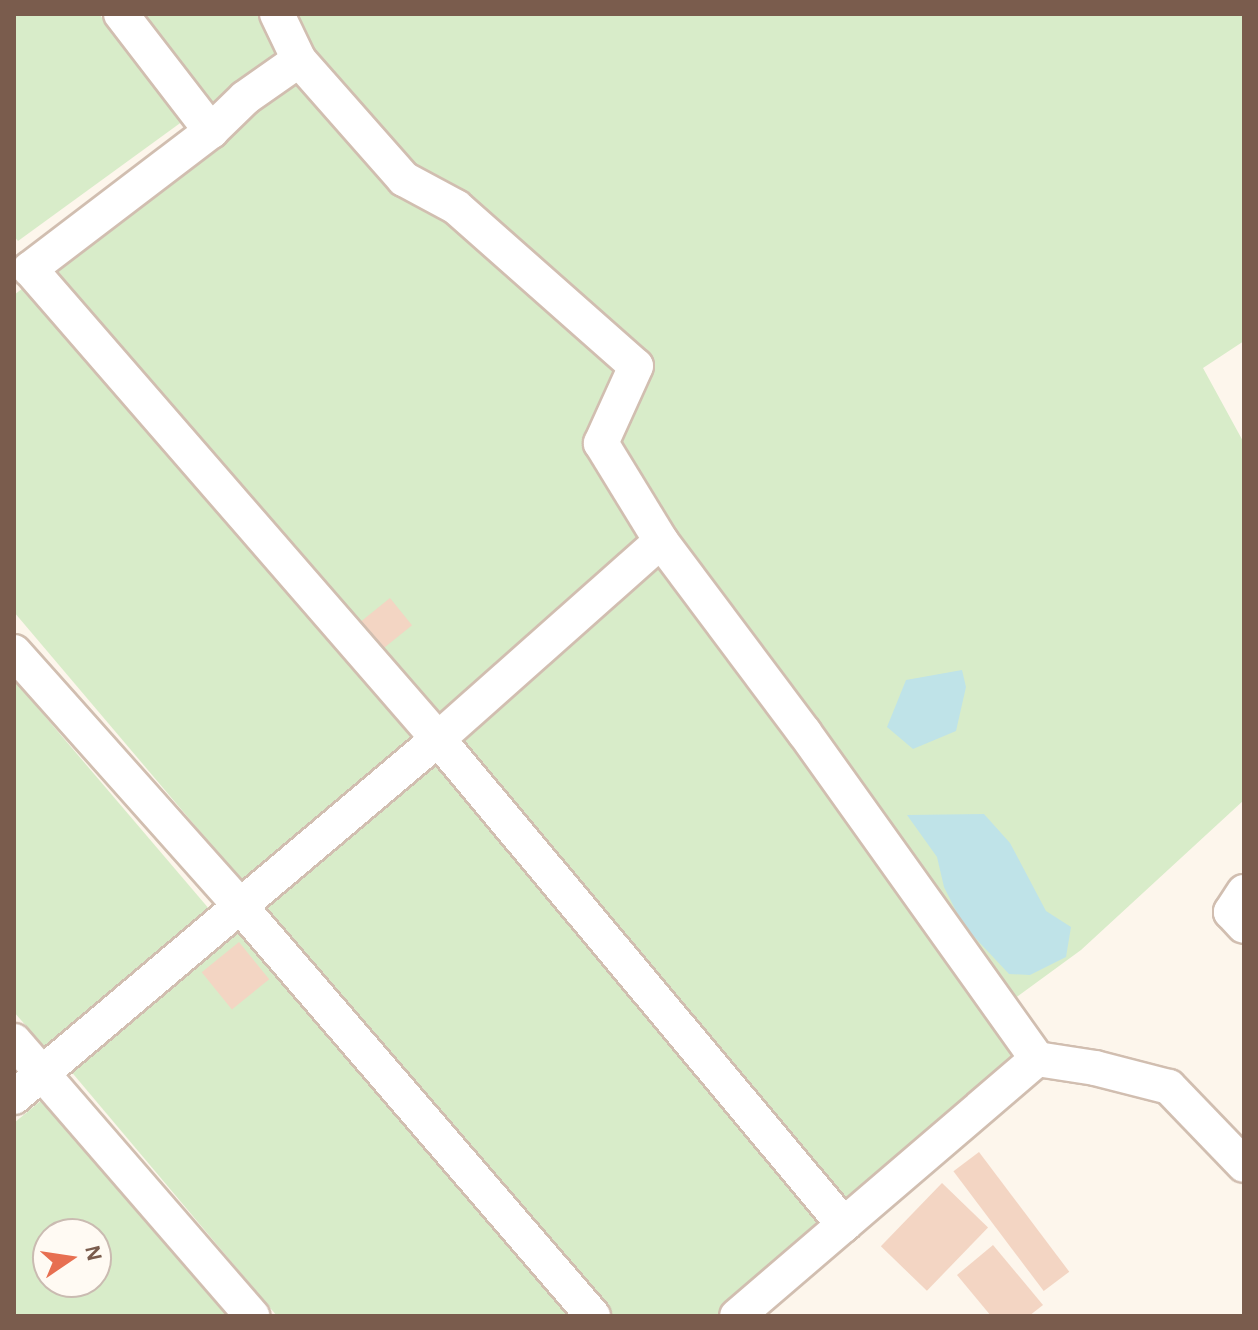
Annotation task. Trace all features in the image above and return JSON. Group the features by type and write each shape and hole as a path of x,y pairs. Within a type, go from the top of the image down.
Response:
{"lane":[{"path":"121,14 211,131"},
{"path":"277,14 299,60 404,179 456,207 636,366 601,443 661,541 804,732 1037,1059 1095,1068 1169,1087 1244,1165"},
{"path":"299,60 245,98 211,131 19,267 438,739 844,1225"},
{"path":"14,1097 438,739 661,541"},
{"path":"14,652 240,906 593,1316"},
{"path":"1244,892 1231,912 1244,926"},
{"path":"14,1041 252,1316"},
{"path":"737,1316 1037,1059"}],"green space":[{"path":"14,14 99,14 183,121 18,241 14,236"},
{"path":"137,14 262,14 282,57 214,112"},
{"path":"294,14 1244,14 1244,341 1203,368 1244,443 1244,800 1081,950 1010,1002 612,443 648,363 407,165 312,51"},
{"path":"298,79 622,369 586,448 646,541 439,716 45,274"},
{"path":"23,288 420,739 247,887 14,612 14,295"},
{"path":"665,563 1024,1056 846,1211 451,742"},
{"path":"14,680 210,910 47,1050 14,1012"},
{"path":"435,752 828,1224 720,1316 609,1316 257,908"},
{"path":"241,925 574,1316 277,1316 69,1069"},
{"path":"50,1093 242,1316 14,1316 14,1123"}],"water":[{"path":"962,670 966,687 956,731 913,749 887,727 906,680"},
{"path":"984,814 1010,843 1046,911 1071,927 1066,957 1030,975 1009,974 963,925 944,887 937,857 907,815"}],"building":[{"path":"390,598 412,625 382,650 360,623"},
{"path":"239,942 269,979 232,1010 202,972"},
{"path":"979,1152 1069,1272 1044,1291 953,1171"},
{"path":"942,1183 988,1227 927,1291 881,1246"},
{"path":"993,1245 1043,1305 1029,1316 991,1316 957,1275"}]}
